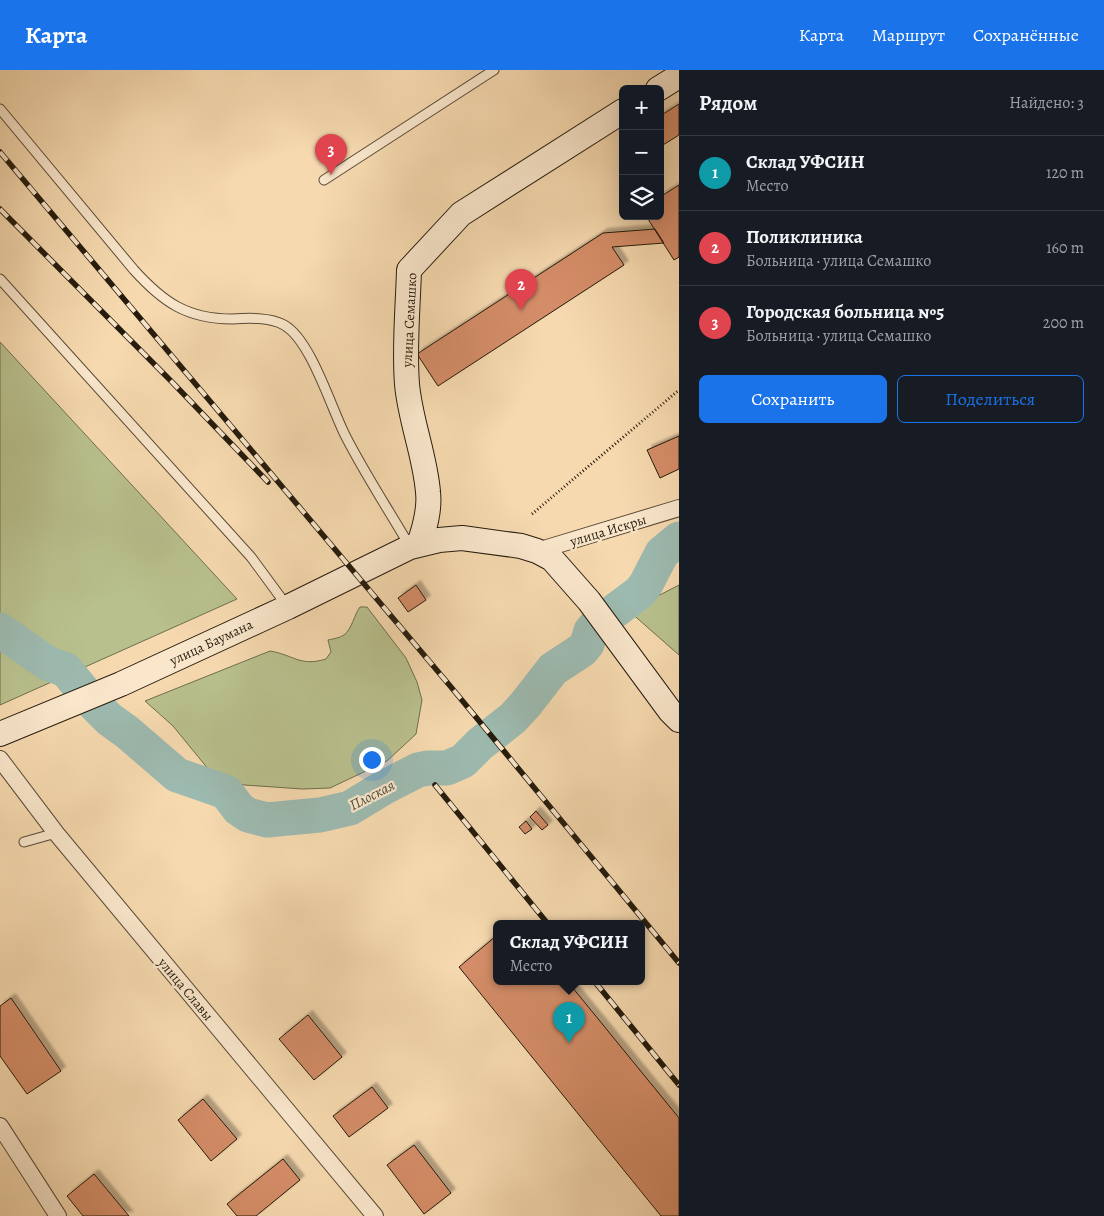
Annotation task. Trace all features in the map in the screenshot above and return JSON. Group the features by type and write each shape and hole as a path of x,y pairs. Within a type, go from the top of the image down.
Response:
{"main road":[{"path":"664,85 679,76"},
{"name":"улица Семашко","path":"415,545 427,520 428,492 410,409 407,383 409,270 461,214 619,114"},
{"name":"улица Баумана","path":"0,734 72,706 121,684 288,607 415,545 462,538 521,546 537,551 552,559 589,601 670,712 679,720"}],"street":[{"name":"улица Искры","path":"537,551 679,508"},
{"name":"улица Славы","path":"0,759 56,833 375,1216"},
{"path":"0,1126 58,1216"}],"lane":[{"path":"324,180 494,70"},
{"path":"0,109 149,288 183,311 224,319 246,318 273,321 283,324 294,331 310,358 346,437 415,545"},
{"path":"0,279 251,557 288,607"},
{"path":"24,842 56,833"}],"path":[{"path":"532,514 679,390"}],"green space":[{"path":"0,342 237,599 0,705"},
{"path":"679,585 679,655 629,611"},
{"path":"360,607 367,607 406,658 417,682 422,700 416,734 387,761 330,788 302,789 244,785 227,780 209,770 173,726 145,701 270,651 297,660 310,662 326,659 331,652 328,640 340,637 347,632"}],"building":[{"path":"679,104 679,135 664,144 664,130 664,113"},
{"path":"679,185 679,257 674,260 649,220 664,220 664,194"},
{"path":"655,229 664,243 612,247 624,265 438,386 417,354 603,233"},
{"path":"679,436 679,469 660,478 647,450"},
{"path":"416,585 426,600 408,612 398,598"},
{"path":"536,811 548,825 542,830 530,817"},
{"path":"526,821 532,829 525,834 519,827"},
{"path":"493,939 493,985 570,985 679,1118 679,1216 661,1216 459,967"},
{"path":"11,998 61,1071 27,1094 0,1056 0,1006"},
{"path":"308,1015 342,1057 314,1080 279,1039"},
{"path":"372,1087 388,1108 349,1137 333,1116"},
{"path":"203,1099 237,1139 211,1161 178,1120"},
{"path":"414,1145 451,1193 424,1214 387,1165"},
{"path":"283,1159 300,1180 256,1216 237,1216 227,1204"},
{"path":"94,1174 129,1216 83,1216 67,1196"}],"waterway":[{"name":"Плоская","path":"0,630 47,663 66,670 92,702 109,719 177,775 226,792 239,809 248,815 267,820 320,815 350,808 418,770 447,768 463,761 480,744 513,718 553,669 582,650 596,625 640,592 662,553 679,539"}],"railway":[{"path":"0,152 451,687 643,920"},
{"path":"0,209 172,382 268,482"},
{"path":"435,785 545,920"},
{"path":"645,922 679,963"},
{"path":"597,985 679,1085"}],"place":[{"name":"Городская больница №5","path":"331,175"},
{"name":"Поликлиника","path":"521,310"},
{"name":"Склад УФСИН","path":"569,1043"}]}
